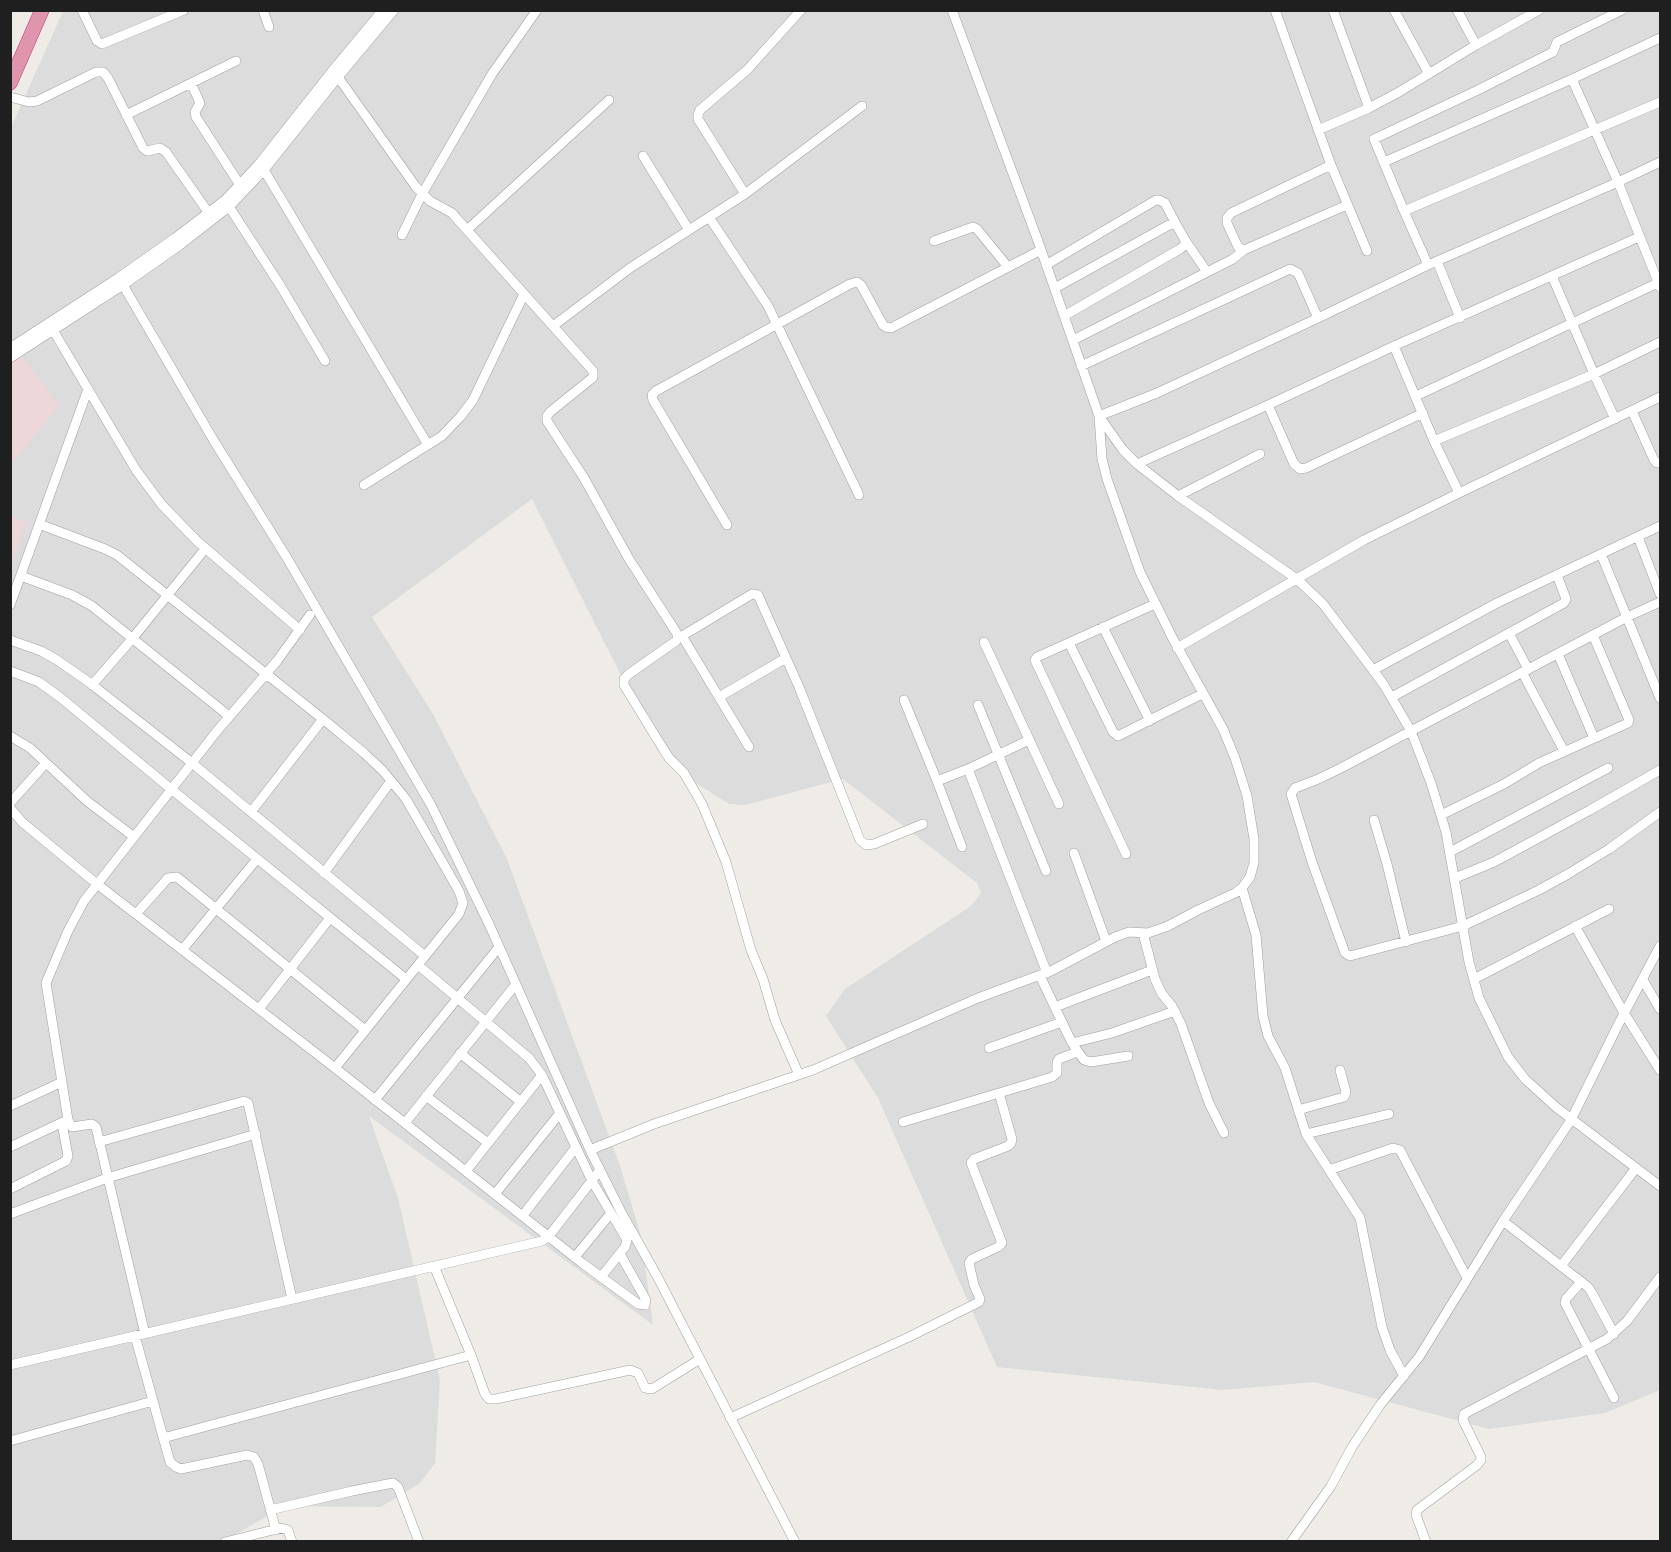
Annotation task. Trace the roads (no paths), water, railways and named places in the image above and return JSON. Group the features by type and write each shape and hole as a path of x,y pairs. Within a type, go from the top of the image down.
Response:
{"highway":[{"path":"10,83 42,11"}],"street":[{"path":"82,10 97,41 102,44 184,10"},
{"path":"262,10 270,27"},
{"path":"10,348 123,285 180,245 228,203 264,170 383,10"},
{"path":"10,357 208,212 228,203 240,185 336,73 394,10"},
{"path":"402,235 422,194 500,61 537,10"},
{"path":"745,194 698,115 700,110 747,70 801,10"},
{"path":"952,10 1100,416 1119,444 1137,464 1178,496 1298,580 1323,604 1373,670 1392,697 1411,731 1431,783 1450,852 1479,998 1508,1057 1525,1079 1571,1120 1660,1186"},
{"path":"1275,10 1330,165 1366,251"},
{"path":"1333,10 1368,108"},
{"path":"1394,10 1429,74"},
{"path":"1457,10 1476,45"},
{"path":"1318,130 1368,108 1429,74 1520,15 1539,10"},
{"path":"1460,318 1404,211 1374,139 1553,52 1557,42 1622,10"},
{"path":"1384,162 1660,38"},
{"path":"126,115 236,61"},
{"path":"10,97 29,102 36,101 96,72 101,72 108,78 142,148 147,151 160,148 166,152 208,212"},
{"path":"336,73 422,194 452,213 591,369 593,374 591,379 550,412 547,416 548,421 584,478 628,559 719,697 749,747"},
{"path":"1416,396 1660,285 1618,182 1572,79"},
{"path":"191,83 200,104 195,112 196,117 240,185"},
{"path":"467,230 609,100"},
{"path":"1404,211 1660,102"},
{"path":"553,326 624,273 745,194 861,106"},
{"path":"643,156 689,230"},
{"path":"1100,416 1157,393 1433,263 1660,162"},
{"path":"1244,250 1238,247 1227,223 1229,215 1330,165"},
{"path":"264,170 428,445"},
{"path":"1046,265 1159,200 1165,203 1185,240 1207,272"},
{"path":"228,203 325,361"},
{"path":"1073,340 1233,259 1244,250 1347,205"},
{"path":"709,217 760,292 859,495"},
{"path":"1054,288 1169,225 1177,226"},
{"path":"934,241 973,227 978,229 1008,267"},
{"path":"1137,464 1639,237"},
{"path":"1065,316 1180,249 1185,245 1185,240"},
{"path":"727,525 653,400 652,395 656,391 850,284 857,282 861,285 883,325 891,328 1041,250"},
{"path":"1081,366 1290,269 1298,273 1318,318"},
{"path":"1552,276 1615,419"},
{"path":"123,285 214,441 287,558 415,778 447,838 499,947 590,1150 795,1542"},
{"path":"363,485 449,430 467,409 524,294"},
{"path":"51,327 148,487 177,522 205,549 300,630"},
{"path":"1434,441 1594,374 1660,342"},
{"path":"1394,346 1434,441 1460,493"},
{"path":"10,605 88,389"},
{"path":"1178,648 1364,540 1660,397"},
{"path":"1268,405 1294,464 1300,469 1423,413"},
{"path":"1632,411 1654,460 1657,463 1660,462"},
{"path":"590,1150 654,1124 799,1075 978,998 1043,974 1106,941 1129,932 1155,932 1235,893 1250,877 1254,863 1254,839 1247,796 1229,742 1140,572 1107,479 1102,459 1100,416"},
{"path":"1178,496 1260,454"},
{"path":"39,524 117,555 364,753 392,781 406,800 462,897 463,903 459,914 335,1068"},
{"path":"1373,670 1497,603 1660,526"},
{"path":"1638,537 1660,594"},
{"path":"92,685 205,549"},
{"path":"1601,554 1660,698"},
{"path":"1392,697 1565,602 1566,599 1557,575"},
{"path":"21,576 85,602 229,716"},
{"path":"799,1075 775,1020 726,862 702,804 680,769 669,758 624,685 624,679 679,637 755,594 760,597 862,843 874,844 922,824"},
{"path":"1660,602 1627,617 1339,769 1295,788 1291,794 1312,862 1346,955 1354,956 1463,926 1568,874 1609,849 1660,812"},
{"path":"1125,854 1035,659 1155,604"},
{"path":"10,1189 66,1161 68,1156 62,1082 46,983 78,910 229,716 266,674 310,615"},
{"path":"1103,627 1150,721"},
{"path":"1509,633 1564,751"},
{"path":"1441,815 1564,751 1630,721 1593,635"},
{"path":"10,640 49,656 92,685 192,763 425,956"},
{"path":"984,642 1059,804"},
{"path":"1069,643 1115,734 1120,736 1202,694"},
{"path":"1558,654 1594,738"},
{"path":"719,697 786,658"},
{"path":"10,670 49,688 406,979"},
{"path":"904,700 962,847"},
{"path":"978,705 1046,871"},
{"path":"251,812 323,719"},
{"path":"10,736 30,748 87,801 134,837"},
{"path":"937,781 1029,740"},
{"path":"10,803 46,763"},
{"path":"1450,852 1608,768"},
{"path":"968,769 1055,1007 1077,1052 1084,1060 1091,1062 1128,1056"},
{"path":"1455,878 1494,862 1660,770"},
{"path":"324,873 392,781"},
{"path":"10,808 23,823 97,884 601,1277 638,1304 645,1305 646,1300 620,1254"},
{"path":"1374,820 1406,942"},
{"path":"1074,854 1106,941"},
{"path":"183,950 257,859"},
{"path":"136,914 168,878 171,876 179,878 365,1030"},
{"path":"1242,888 1256,935 1265,1026 1272,1045 1285,1068 1306,1134 1360,1218 1382,1327 1390,1350 1404,1376"},
{"path":"1474,979 1609,909"},
{"path":"259,1009 330,918"},
{"path":"1575,926 1624,1013 1660,1070"},
{"path":"1143,933 1160,990 1175,1011 1209,1103 1224,1132"},
{"path":"1291,1542 1331,1486 1373,1414 1419,1357 1503,1221 1571,1120 1660,946"},
{"path":"375,1100 499,947"},
{"path":"418,965 529,1058 542,1075 592,1181 627,1242 601,1277"},
{"path":"1055,1007 1152,969"},
{"path":"1643,980 1660,1010"},
{"path":"405,1123 516,984"},
{"path":"1072,1043 1112,1033 1175,1011"},
{"path":"989,1048 1062,1022"},
{"path":"903,1122 1052,1077 1057,1073 1059,1059 1077,1052"},
{"path":"460,1053 521,1102"},
{"path":"1298,1110 1344,1097 1346,1092 1340,1070"},
{"path":"466,1171 542,1075"},
{"path":"10,1106 62,1082"},
{"path":"730,1418 928,1328 979,1302 970,1262 998,1247 1002,1242 971,1163 974,1159 1011,1143 1012,1139 999,1093"},
{"path":"426,1096 488,1143"},
{"path":"99,1142 244,1101 248,1103 292,1299"},
{"path":"495,1194 560,1113"},
{"path":"1306,1134 1389,1114"},
{"path":"65,1121 75,1127 93,1124 96,1127 145,1334"},
{"path":"10,1147 65,1121"},
{"path":"10,1214 107,1178 256,1134"},
{"path":"523,1215 576,1147"},
{"path":"1329,1170 1393,1148 1400,1150 1467,1278"},
{"path":"1562,1266 1636,1168"},
{"path":"10,1365 542,1241 549,1236 600,1170"},
{"path":"575,1257 611,1214"},
{"path":"1503,1221 1562,1266 1592,1293 1614,1334"},
{"path":"434,1266 489,1399 630,1370 638,1373 645,1388 652,1389 700,1359"},
{"path":"1426,1542 1416,1515 1417,1510 1481,1460 1463,1420 1464,1414 1614,1334 1660,1278"},
{"path":"1581,1282 1565,1303 1614,1398"},
{"path":"135,1336 170,1462 182,1468 248,1455 254,1457 258,1464 276,1530"},
{"path":"163,1438 471,1356"},
{"path":"10,1441 153,1401"},
{"path":"270,1510 393,1483 398,1487 419,1542"},
{"path":"225,1542 281,1528 288,1530 292,1542"}]}
